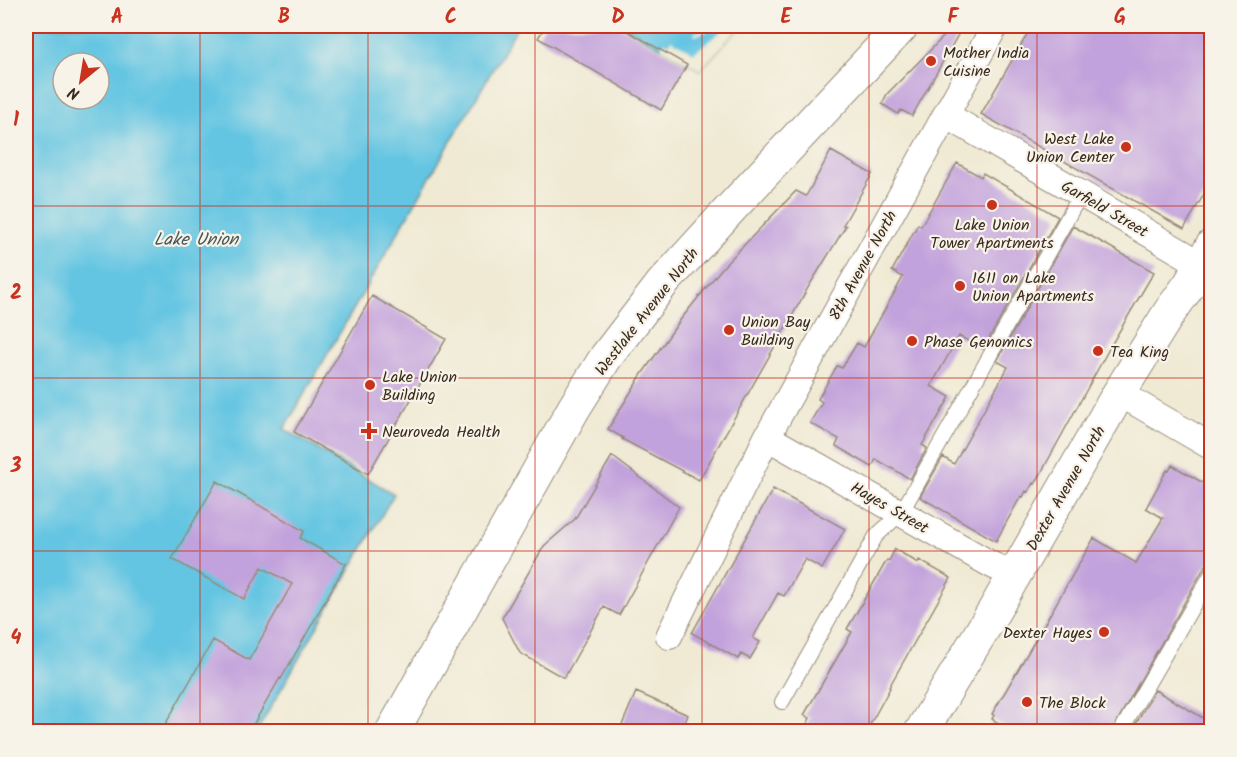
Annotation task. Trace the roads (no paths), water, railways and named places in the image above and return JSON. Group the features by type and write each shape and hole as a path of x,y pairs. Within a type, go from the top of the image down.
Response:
{"main road":[{"name":"Westlake Avenue North","path":"392,732 574,408 606,357 662,284 903,26"},
{"name":"Dexter Avenue North","path":"921,732 1119,393 1206,255"}],"street":[{"name":"8th Avenue North","path":"669,636 767,437 995,26"},
{"name":"Garfield Street","path":"946,115 1081,194 1206,255"},
{"path":"1119,393 1212,447"},
{"name":"Hayes Street","path":"767,437 992,565 1014,575"}],"lane":[{"path":"782,702 876,536 901,513 1081,194"},
{"path":"1120,732 1212,573"}],"water":[{"name":"Lake Union","path":"26,26 518,26 284,429 394,494 257,731 26,731"},
{"path":"623,26 741,26 700,70"}],"place":[{"name":"Mother India Cuisine","path":"931,61"},
{"name":"West Lake Union Center","path":"1126,147"},
{"name":"Lake Union Tower Apartments","path":"992,205"},
{"name":"1611 on Lake Union Apartments","path":"960,286"},
{"name":"Union Bay Building","path":"729,330"},
{"name":"Phase Genomics","path":"912,341"},
{"name":"Tea King","path":"1098,351"},
{"name":"Lake Union Building","path":"370,385"},
{"name":"Neuroveda Health","path":"369,431"},
{"name":"Dexter Hayes","path":"1104,632"},
{"name":"The Block","path":"1027,702"}]}
